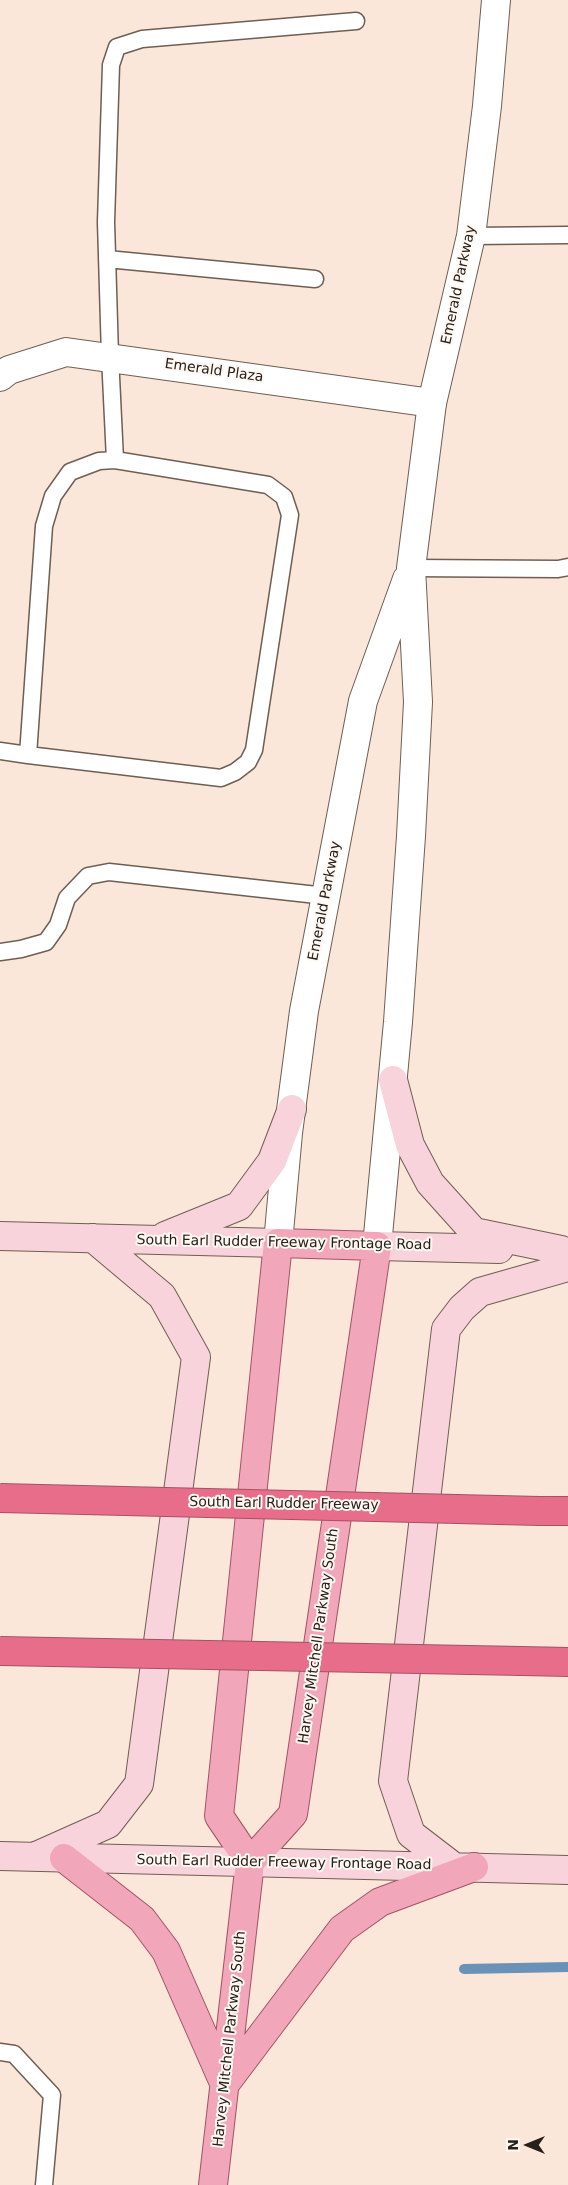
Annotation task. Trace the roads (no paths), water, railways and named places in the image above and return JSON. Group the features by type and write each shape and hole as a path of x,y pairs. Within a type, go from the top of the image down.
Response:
{"highway":[{"name":"South Earl Rudder Freeway","path":"0,1498 568,1511"},
{"path":"0,1651 568,1662"}],"main road":[{"path":"393,1080 410,1145 430,1183 474,1232 566,1256"},
{"path":"155,1240 239,1206 272,1161 292,1108"},
{"name":"South Earl Rudder Freeway Frontage Road","path":"0,1236 376,1246 566,1256"},
{"path":"34,1857 108,1824 140,1784 196,1357 162,1296 93,1238"},
{"path":"250,1862 219,1816 278,1243"},
{"name":"Harvey Mitchell Parkway South","path":"213,2185 250,1862 293,1814 376,1246"},
{"path":"464,1867 411,1834 393,1781 446,1329 462,1308 480,1292 566,1256"},
{"name":"South Earl Rudder Freeway Frontage Road","path":"0,1856 568,1870"},
{"path":"64,1858 142,1919 166,1951 224,2085 342,1929 380,1902 464,1867"}],"street":[{"name":"Emerald Parkway","path":"376,1246 393,1080 411,846 418,702 411,568 432,403 471,236 487,106 496,0"},
{"name":"Emerald Plaza","path":"0,377 9,370 66,352 110,356 432,403"},
{"name":"Emerald Parkway","path":"278,1243 304,1011 363,701 411,568"}],"lane":[{"path":"116,460 107,259 107,166 111,65 117,46 142,40 356,21"},
{"path":"471,236 568,235"},
{"path":"107,259 315,279"},
{"path":"0,751 221,778 235,772 248,762 254,750 290,515 284,497 268,485 116,460 99,461 70,472 53,496 44,526 28,754"},
{"path":"411,568 558,569 568,567"},
{"path":"0,952 21,949 46,942 58,925 67,898 88,876 109,872 326,896"},
{"path":"0,2052 14,2054 52,2095 44,2185"}],"waterway":[{"path":"464,1969 568,1967"}]}
